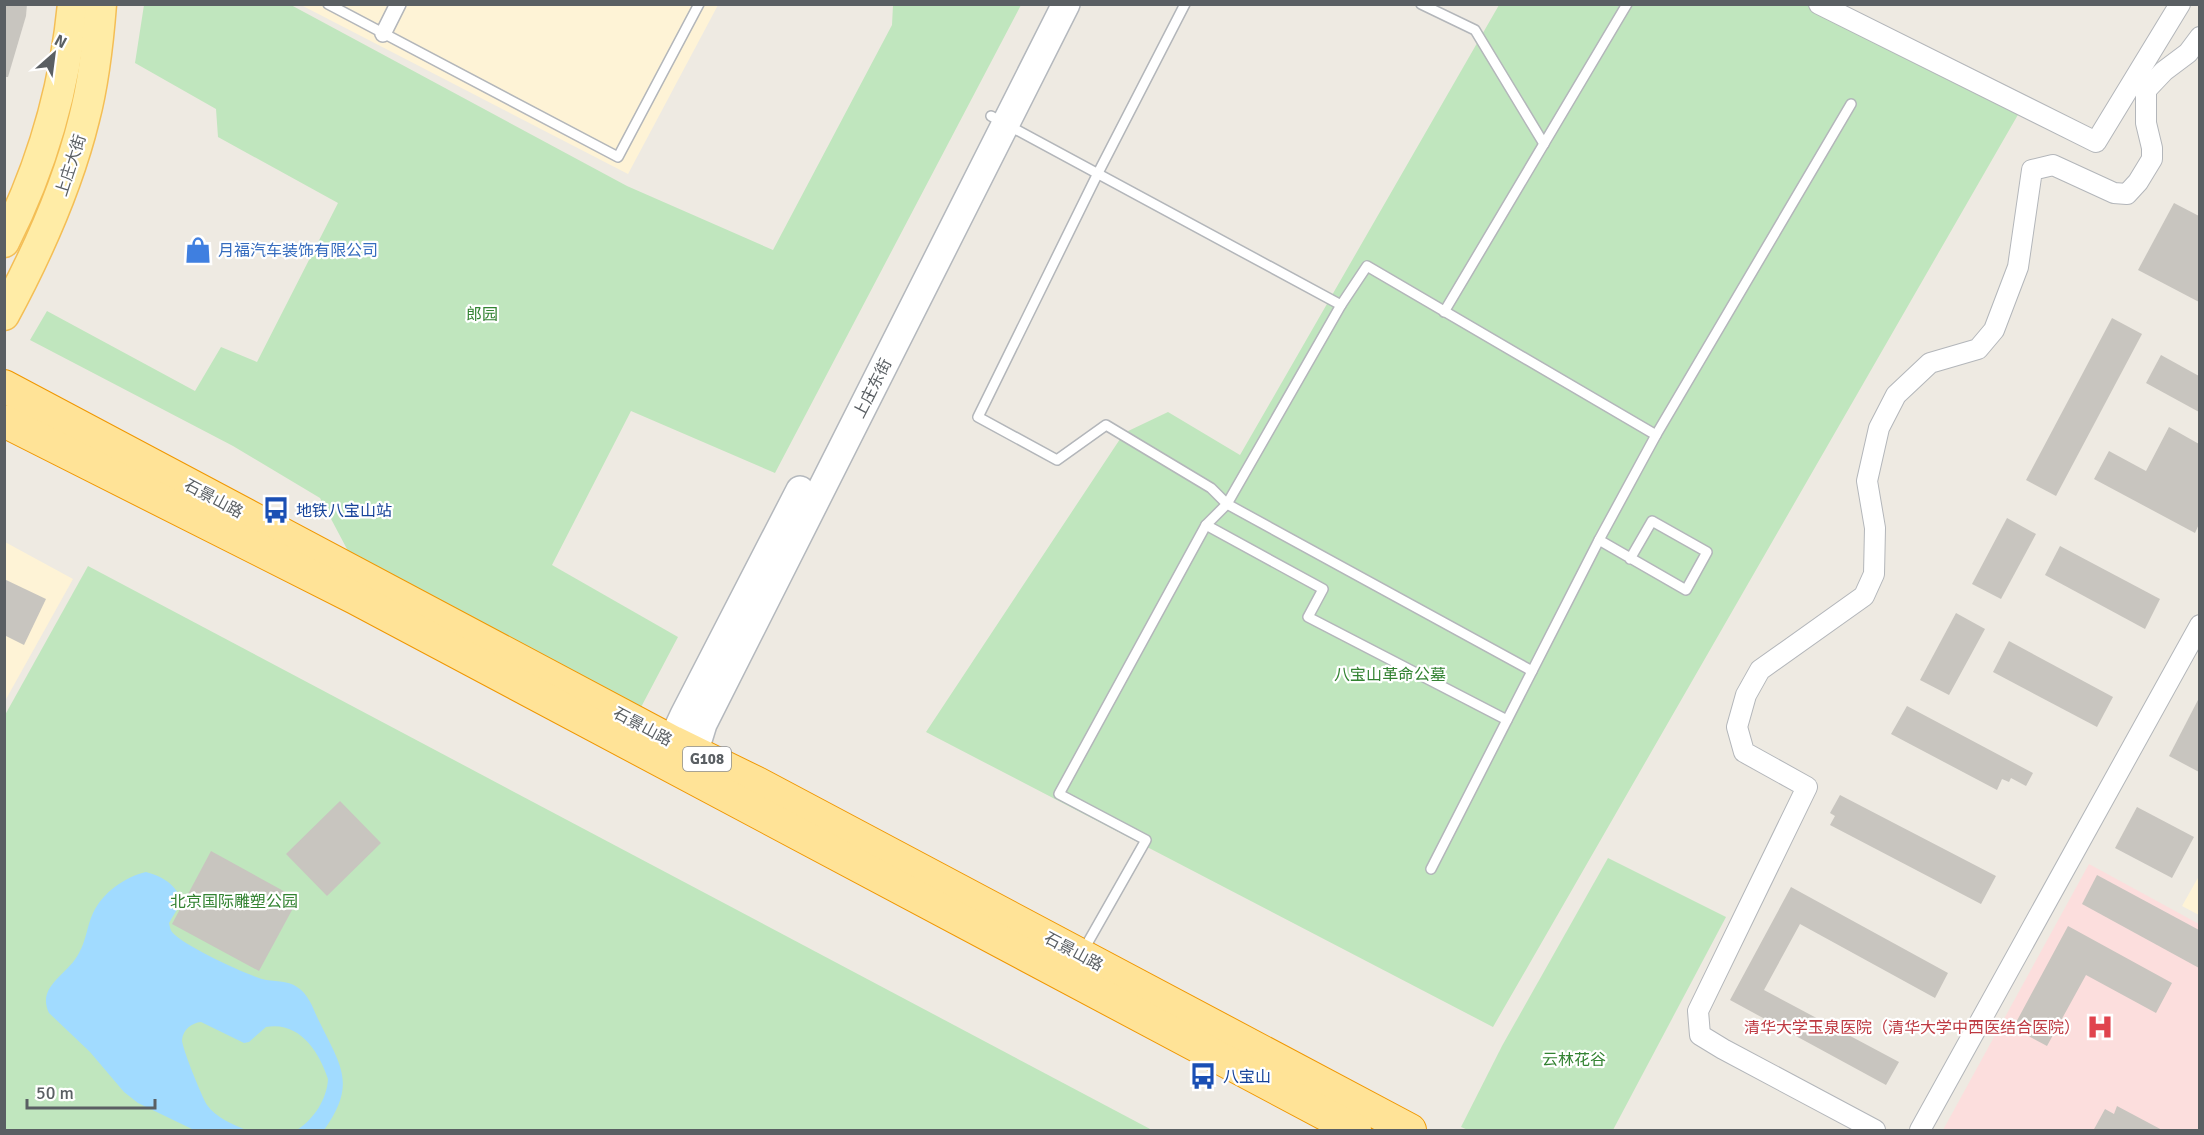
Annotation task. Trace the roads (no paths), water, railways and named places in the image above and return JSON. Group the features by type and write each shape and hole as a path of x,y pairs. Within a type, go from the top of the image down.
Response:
{"highway":[{"name":"石景山路","path":"4,386 1345,1128"},
{"name":"石景山路","path":"4,422 678,758 758,783 1410,1131"}],"main road":[{"name":"上庄大街","path":"4,242 36,170 57,107 69,45 73,4"},
{"name":"上庄大街","path":"4,315 46,232 66,181 85,118 97,53 101,4"},
{"name":"上庄东街","path":"678,758 703,724 998,120 1047,4"},
{"name":"上庄东街","path":"998,120 1066,4"}],"street":[{"path":"383,34 398,4"},
{"path":"1819,4 2096,142 2180,4"},
{"path":"1875,1131 1700,1035 1698,1011 1807,787 1744,752 1737,727 1746,695 1760,670 1864,596 1874,574 1875,528 1867,482 1879,428 1896,396 1930,363 1978,349 1994,330 2018,267 2032,170 2053,165 2114,193 2127,194 2138,182 2152,159 2152,148 2146,123 2146,90 2164,71 2188,53 2199,37"},
{"path":"1920,1131 2199,625"}],"lane":[{"path":"328,4 618,157 699,4"},
{"path":"1185,4 1097,175 978,417 1057,460 1106,425 1211,488 1227,504 1532,671"},
{"path":"1421,4 1474,30 1544,144"},
{"path":"1444,312 1627,4"},
{"path":"1431,869 1599,540 1656,435 1851,104"},
{"path":"998,120 1341,305"},
{"path":"1081,955 1146,840 1059,794 1206,525 1227,504 1341,305 1367,266 1656,435"},
{"path":"1599,540 1630,559 1686,590 1707,552 1652,521 1630,559"},
{"path":"1206,525 1323,589 1308,617 1507,720"}],"water":[{"path":"146,872 168,882 182,901 169,923 172,932 179,938 214,959 253,976 293,985 308,998 334,1051 342,1075 343,1087 340,1100 324,1130 297,1130 318,1108 325,1094 328,1079 319,1058 298,1033 278,1026 266,1027 249,1042 244,1043 201,1022 191,1025 183,1036 183,1045 207,1105 220,1117 246,1130 194,1130 138,1103 124,1092 90,1052 49,1013 46,1004 50,988 79,953 97,905 115,886"}],"place":[{"name":"月福汽车装饰有限公司","path":"198,250"},
{"name":"地铁八宝山站","path":"276,510"},
{"name":"清华大学玉泉医院（清华大学中西医结合医院）","path":"2100,1027"},
{"name":"八宝山","path":"1203,1076"}],"park label":[{"name":"郎园","path":"482,314"},
{"name":"八宝山革命公墓","path":"1390,674"},
{"name":"北京国际雕塑公园","path":"234,901"},
{"name":"云林花谷","path":"1574,1059"}]}
